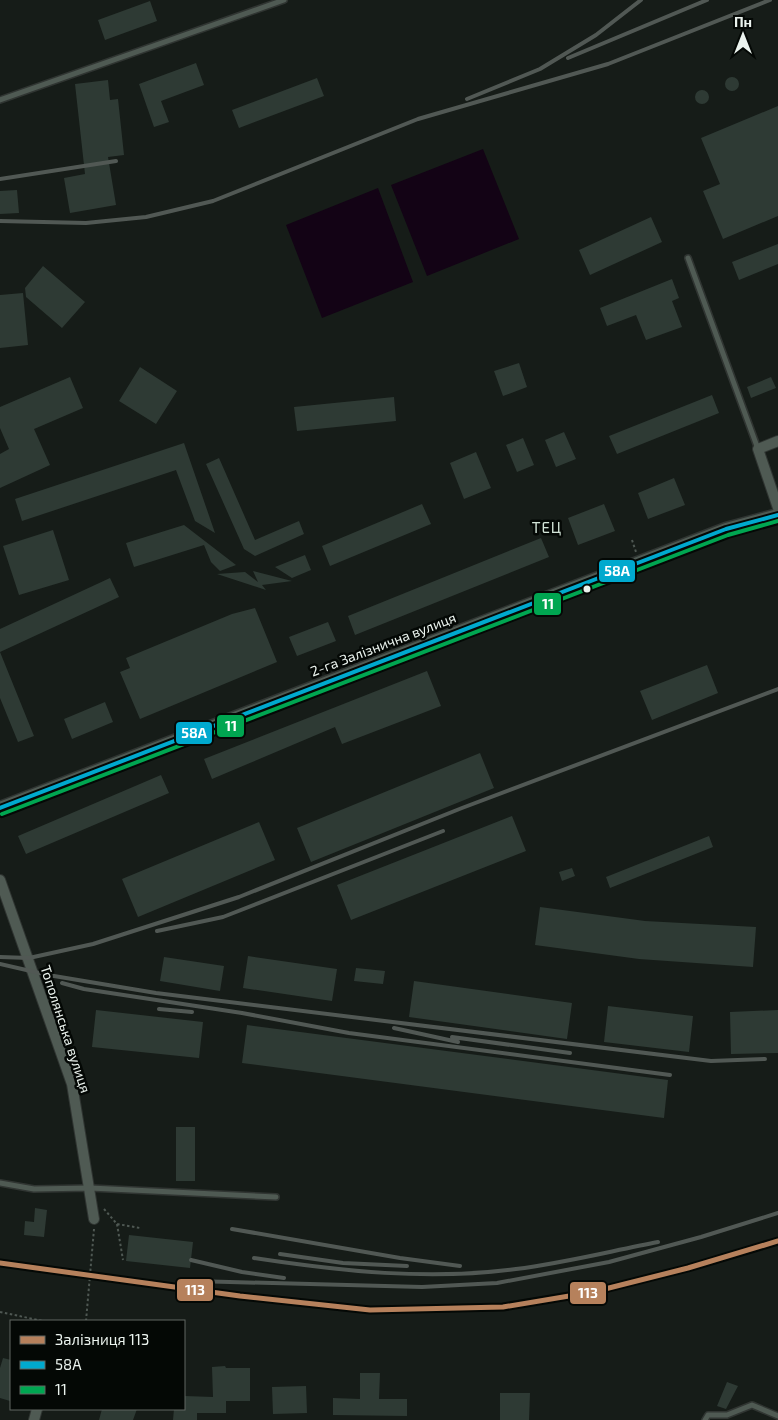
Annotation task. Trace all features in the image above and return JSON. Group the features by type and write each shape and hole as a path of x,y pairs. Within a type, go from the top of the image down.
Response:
{"street":[{"path":"778,441 758,449 778,508"},
{"name":"2-га Залізнична вулиця","path":"0,808 726,529 778,515"},
{"name":"Тополянська вулиця","path":"0,880 72,1084 94,1220"}],"lane":[{"path":"0,100 284,0"},
{"path":"688,258 758,449"},
{"path":"0,1183 34,1189 90,1188 276,1198"},
{"path":"705,1420 708,1415 727,1415 752,1405 778,1416"}],"path":[{"path":"102,1207 117,1224 123,1260"},
{"path":"86,1320 94,1253 94,1220"},
{"path":"117,1224 140,1228"},
{"path":"0,1312 37,1320"}],"shaded area":[{"path":"483,149 519,239 427,276 391,185"},
{"path":"378,188 413,282 322,318 286,225"}],"building":[{"path":"150,1 157,21 105,40 98,20"},
{"path":"196,63 204,85 161,101 169,122 154,127 139,84"},
{"path":"729,77 735,77 739,84 735,91 729,91 725,87 725,81"},
{"path":"317,78 324,96 239,128 232,110"},
{"path":"108,80 110,100 118,99 124,155 108,157 116,205 70,213 64,178 85,174 75,84"},
{"path":"699,90 705,90 709,97 705,104 699,104 695,100 695,94"},
{"path":"778,106 778,216 723,239 703,191 720,184 701,138"},
{"path":"17,190 19,213 0,214 0,191"},
{"path":"651,217 662,242 590,275 579,250"},
{"path":"778,244 778,264 739,280 732,262"},
{"path":"43,266 85,302 62,328 26,297 25,288"},
{"path":"672,279 679,298 672,301 682,327 646,340 636,315 607,326 600,308"},
{"path":"23,293 28,345 0,348 0,295"},
{"path":"519,363 527,387 503,396 494,371"},
{"path":"140,367 177,391 156,424 119,401"},
{"path":"70,377 83,408 34,429 50,465 0,488 0,454 9,449 0,428 0,407"},
{"path":"771,377 776,388 751,398 747,387"},
{"path":"712,395 719,413 617,454 609,436"},
{"path":"394,397 396,421 297,431 294,407"},
{"path":"564,432 576,459 556,467 545,440"},
{"path":"523,438 534,465 517,472 506,445"},
{"path":"184,443 215,533 195,521 176,470 22,521 15,499"},
{"path":"476,452 491,488 464,499 450,463"},
{"path":"219,458 255,540 299,521 304,534 255,556 244,549 206,464"},
{"path":"674,478 685,505 648,519 638,493"},
{"path":"422,504 431,524 330,566 322,546"},
{"path":"604,504 615,531 578,545 568,518"},
{"path":"184,525 236,565 220,571 211,562 204,545 134,567 126,543"},
{"path":"53,530 69,580 19,595 3,546"},
{"path":"541,538 549,557 355,635 348,616"},
{"path":"305,555 311,570 292,578 275,567"},
{"path":"253,571 292,581 262,585 266,590 217,574 245,572 258,582"},
{"path":"110,578 119,597 0,652 0,629"},
{"path":"255,608 277,662 140,719 120,672 130,668 126,658 232,614"},
{"path":"328,622 336,641 297,656 289,637"},
{"path":"0,652 34,736 18,742 0,698"},
{"path":"707,665 718,693 652,720 640,691"},
{"path":"427,671 441,706 342,744 335,727 212,779 204,759"},
{"path":"105,702 113,722 72,739 64,719"},
{"path":"480,753 494,788 311,862 297,828"},
{"path":"161,775 169,793 26,854 18,836"},
{"path":"512,816 526,851 351,920 337,885"},
{"path":"259,822 275,860 138,917 122,879"},
{"path":"709,836 713,847 610,888 606,877"},
{"path":"572,868 575,876 562,881 559,872"},
{"path":"540,907 645,921 756,927 753,967 639,959 535,945"},
{"path":"248,956 337,969 332,1001 243,988"},
{"path":"164,957 224,966 220,991 160,981"},
{"path":"356,968 385,971 383,984 354,981"},
{"path":"414,981 572,1003 567,1039 409,1017"},
{"path":"608,1006 693,1016 689,1052 604,1042"},
{"path":"96,1010 203,1022 199,1058 92,1047"},
{"path":"778,1010 778,1053 731,1054 730,1012"},
{"path":"247,1025 668,1080 664,1118 242,1063"},
{"path":"176,1127 195,1127 195,1181 176,1181"},
{"path":"35,1208 47,1210 44,1237 24,1235 25,1221 34,1222"},
{"path":"129,1235 193,1242 190,1268 126,1261"},
{"path":"3,1358 10,1360 10,1401 0,1398 0,1368"},
{"path":"212,1367 250,1368 250,1401 226,1401 226,1413 197,1413 197,1420 173,1420 174,1410 185,1410 185,1396 213,1397"},
{"path":"360,1373 380,1373 379,1399 407,1399 407,1416 333,1415 333,1398 360,1399"},
{"path":"727,1382 738,1386 726,1409 717,1406"},
{"path":"306,1386 307,1413 273,1414 272,1387"},
{"path":"500,1393 530,1393 529,1420 500,1420"},
{"path":"102,1410 137,1410 133,1420 99,1420"}],"railway":[{"path":"467,99 540,69 596,35 641,0"},
{"path":"568,58 707,0"},
{"path":"0,221 86,223 146,217 213,201 418,119 608,64 770,0"},
{"path":"0,179 116,161"},
{"path":"0,957 29,958 93,944 239,897 462,808 778,689"},
{"path":"157,931 223,917 443,831"},
{"path":"0,964 48,975 156,993 711,1061 765,1059"},
{"path":"62,983 84,989 242,1013 349,1033 670,1075"},
{"path":"159,1009 192,1012"},
{"path":"394,1028 458,1042"},
{"path":"452,1037 570,1053"},
{"path":"194,1281 422,1287 497,1283 609,1262 701,1237 778,1213"},
{"path":"232,1229 400,1258 460,1266"},
{"path":"254,1258 319,1267 385,1273 483,1273 570,1260 658,1242"},
{"path":"280,1254 343,1263 407,1266"},
{"path":"191,1260 242,1272 284,1278"}],"rail line":[{"name":"113","path":"0,1263 240,1296 370,1310 503,1307 593,1292 688,1268 778,1241"}],"transit line":[{"name":"58А","path":"0,808 726,529 778,515"},
{"name":"11","path":"2,814 728,535 778,521"}],"district":[{"name":"ТЕЦ","path":"547,527"}]}
